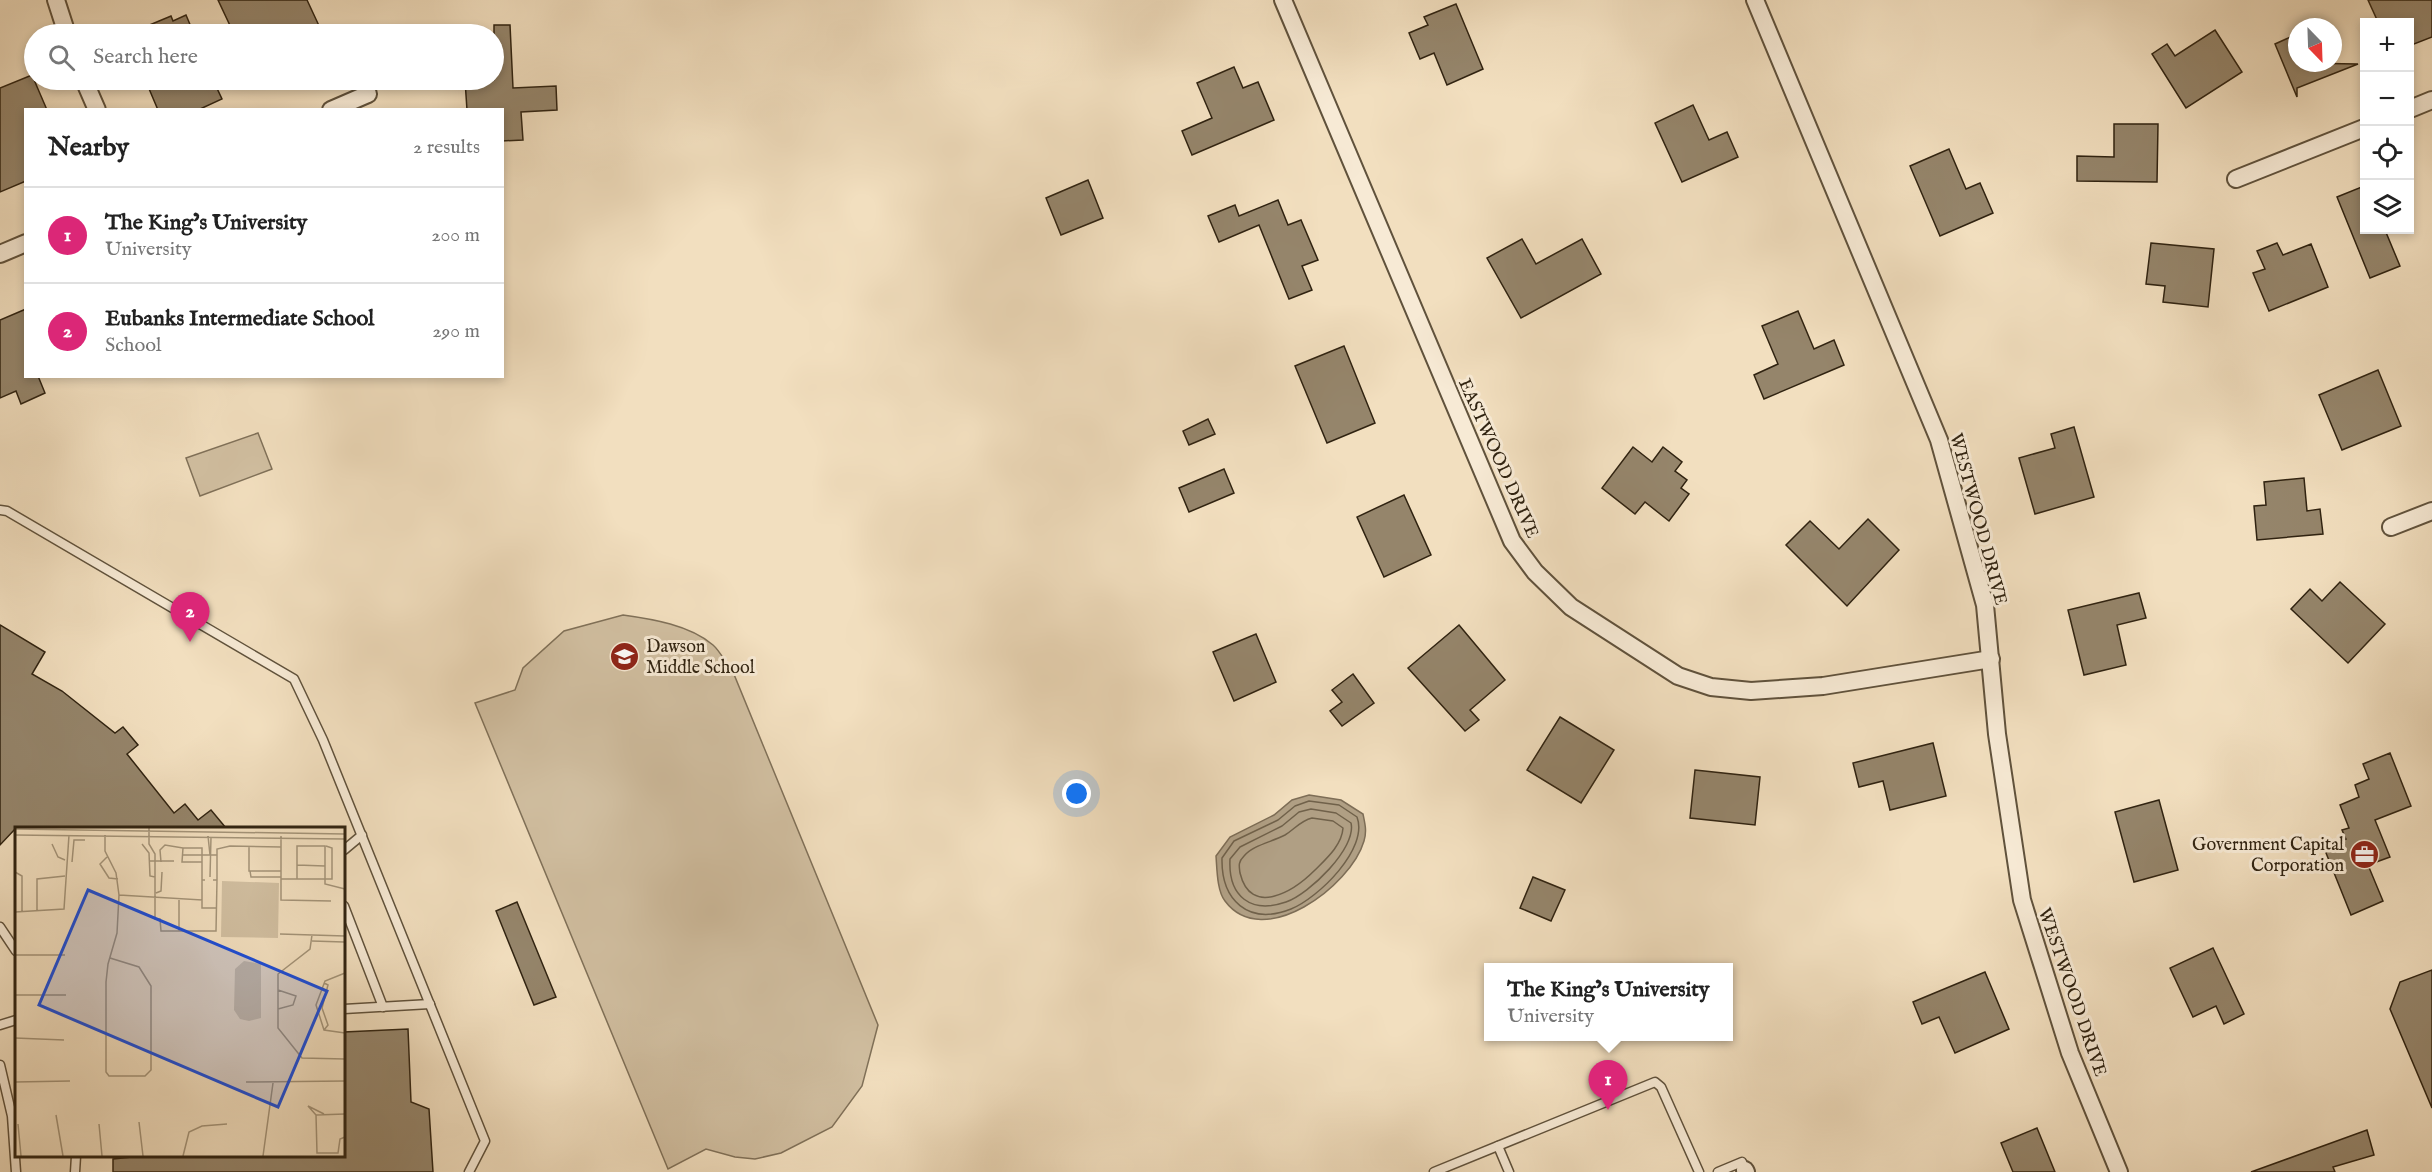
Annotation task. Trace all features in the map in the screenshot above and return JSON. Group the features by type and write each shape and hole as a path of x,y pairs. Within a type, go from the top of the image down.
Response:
{"street":[{"path":"56,0 64,24"},
{"name":"EASTWOOD DRIVE","path":"1283,0 1512,541 1534,572 1571,607 1678,676 1711,687 1751,691 1823,686 1991,659"},
{"name":"WESTWOOD DRIVE","path":"1755,0 1878,289 1939,440 1975,562 1985,605 1997,734 2022,900 2070,1053 2119,1172"},
{"path":"89,90 97,108"},
{"path":"336,108 368,94"},
{"path":"2414,107 2432,100"},
{"path":"2236,179 2360,130"},
{"path":"0,254 24,244"},
{"path":"2391,527 2432,511"}],"lane":[{"path":"0,510 7,511 294,679 323,740 484,1141 469,1172"},
{"path":"345,849 362,835"},
{"path":"345,909 383,1007"},
{"path":"0,927 15,950"},
{"path":"345,1009 430,1004"},
{"path":"0,1025 15,1020"},
{"path":"0,1065 12,1116 16,1172"},
{"path":"1434,1172 1655,1082 1661,1087 1699,1172"},
{"path":"1498,1146 1509,1172"},
{"path":"75,1172 76,1157"},
{"path":"1718,1172 1742,1162 1745,1171"}],"shaded area":[{"path":"258,433 272,469 200,496 186,458"},
{"path":"623,615 658,621 693,632 716,648 733,672 878,1025 862,1086 832,1127 781,1153 755,1159 735,1157 706,1149 668,1169 475,703 515,690 523,668 564,631"}],"water":[{"path":"1309,795 1341,800 1363,814 1365,837 1356,859 1342,877 1304,907 1282,916 1261,919 1241,915 1222,897 1216,856 1230,837 1274,815 1292,800"}],"building":[{"path":"218,0 307,0 318,24 229,24"},
{"path":"2368,0 2432,0 2432,37 2414,44 2414,18 2376,18"},
{"path":"1456,4 1483,69 1447,85 1434,53 1420,59 1409,33 1428,25 1424,17"},
{"path":"186,15 190,24 152,24 171,16 173,21"},
{"path":"504,25 510,25 513,88 556,86 557,110 521,112 523,140 504,141 504,108 467,108 466,90 504,90"},
{"path":"2215,30 2242,72 2186,108 2152,54 2167,44 2175,56"},
{"path":"2288,38 2288,72 2338,72 2297,88 2297,97 2275,44"},
{"path":"2342,64 2358,64 2342,70"},
{"path":"1234,67 1243,88 1258,82 1274,120 1192,155 1182,131 1212,118 1197,83"},
{"path":"24,78 24,90 38,90 46,108 24,108 24,182 0,192 0,88"},
{"path":"150,90 218,90 222,99 202,108 157,108"},
{"path":"1693,105 1709,140 1727,132 1738,157 1682,182 1655,123"},
{"path":"2114,124 2158,124 2157,182 2077,181 2077,156 2114,157"},
{"path":"1949,149 1966,189 1980,183 1993,213 1940,236 1910,166"},
{"path":"1088,180 1103,218 1061,235 1046,198"},
{"path":"2360,188 2360,234 2387,234 2400,266 2370,278 2337,197"},
{"path":"1278,200 1288,225 1301,220 1318,260 1302,266 1312,290 1289,299 1259,225 1219,242 1208,216 1235,205 1239,216"},
{"path":"1522,239 1536,264 1582,239 1601,274 1521,318 1487,258"},
{"path":"2151,243 2214,249 2208,307 2163,302 2165,286 2146,284"},
{"path":"2277,243 2283,255 2311,244 2328,287 2269,311 2253,273 2265,269 2257,251"},
{"path":"24,310 24,378 39,378 45,393 21,404 16,391 0,398 0,320"},
{"path":"1798,311 1814,349 1834,340 1844,365 1764,399 1754,375 1778,364 1762,326"},
{"path":"1344,346 1375,423 1327,443 1295,366"},
{"path":"2378,370 2401,426 2342,450 2319,395"},
{"path":"1208,419 1215,434 1189,445 1183,431"},
{"path":"2074,427 2094,497 2035,514 2019,458 2055,448 2051,434"},
{"path":"1633,447 1652,462 1663,447 1682,462 1675,471 1687,480 1681,488 1689,494 1669,521 1645,502 1635,514 1602,488"},
{"path":"1224,469 1234,493 1189,512 1179,488"},
{"path":"2304,478 2307,511 2320,509 2323,534 2257,540 2254,506 2266,505 2264,482"},
{"path":"1404,495 1431,555 1384,577 1357,517"},
{"path":"1868,519 1899,550 1847,606 1786,545 1810,521 1839,549"},
{"path":"2340,582 2385,624 2348,663 2291,609 2310,589 2322,601"},
{"path":"2139,593 2146,618 2117,625 2126,665 2084,675 2068,610"},
{"path":"0,625 45,652 32,674 62,691 115,733 123,727 138,745 127,754 174,813 185,804 198,820 211,810 225,827 15,827 0,845"},
{"path":"1459,625 1505,680 1470,710 1479,720 1465,731 1408,668"},
{"path":"1256,634 1276,682 1234,701 1213,652"},
{"path":"1353,674 1374,703 1342,726 1330,711 1342,702 1332,690"},
{"path":"1560,717 1614,750 1581,803 1527,770"},
{"path":"1933,743 1946,796 1890,810 1883,781 1859,787 1853,763"},
{"path":"2390,753 2411,806 2375,820 2390,857 2368,865 2383,901 2351,915 2324,848 2346,839 2342,830 2349,828 2340,805 2359,797 2355,785 2369,779 2363,764"},
{"path":"1695,770 1760,777 1755,825 1690,818"},
{"path":"2159,800 2178,870 2134,882 2115,812"},
{"path":"1533,877 1565,890 1551,921 1520,908"},
{"path":"517,902 556,997 534,1005 496,911"},
{"path":"2213,948 2244,1014 2224,1024 2216,1006 2193,1017 2170,968"},
{"path":"2432,970 2432,1108 2390,1009 2400,982"},
{"path":"1985,972 2009,1029 1955,1053 1939,1017 1922,1024 1913,1002"},
{"path":"408,1029 411,1102 429,1109 433,1172 113,1172 113,1159 132,1157 345,1157 345,1032"},
{"path":"2037,1128 2055,1172 2013,1172 2001,1143"},
{"path":"2367,1130 2374,1155 2333,1167 2335,1172 2251,1172"}],"place":[{"name":"Eubanks Intermediate School","path":"190,642"},
{"name":"Dawson Middle School","path":"625,656"},
{"name":"Government Capital Corporation","path":"2365,854"},
{"name":"The King’s University","path":"1608,1110"}]}
